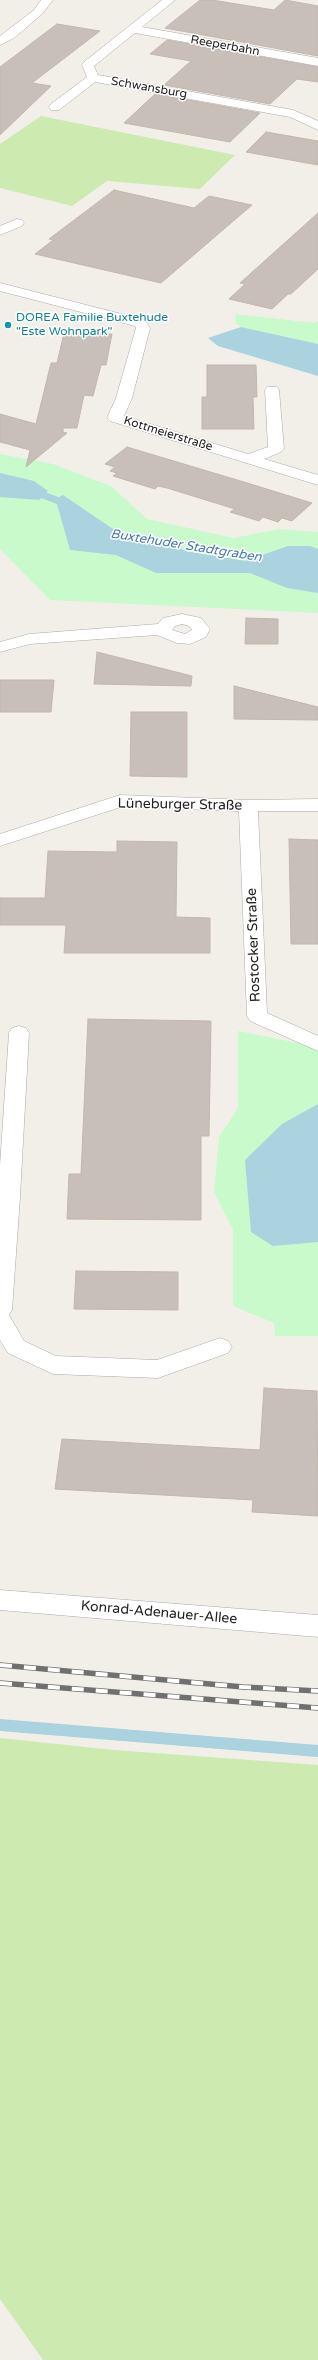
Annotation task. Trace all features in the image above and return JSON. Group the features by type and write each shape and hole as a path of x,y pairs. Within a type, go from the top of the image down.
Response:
{"street":[{"path":"0,40 10,35 38,12 47,0"},
{"name":"Schwansburg","path":"168,0 88,65 93,78 293,114 318,126"},
{"name":"Reeperbahn","path":"133,29 318,62"},
{"path":"55,107 93,78"},
{"path":"0,232 17,223"},
{"name":"Kottmeierstraße","path":"0,286 140,323 143,328 124,398 115,418 318,480"},
{"path":"248,458 276,448 272,390"},
{"path":"0,647 29,639 164,629"},
{"name":"Lüneburger Straße","path":"0,840 120,802 248,806 318,805"},
{"name":"Rostocker Straße","path":"248,806 257,1016 318,1044"},
{"path":"0,1310 4,1197 19,1033"},
{"path":"0,1320 16,1347 53,1365 158,1369 220,1347"},
{"name":"Konrad-Adenauer-Allee","path":"0,1600 318,1626"}],"green space":[{"path":"41,116 235,155 200,189 107,181 72,206 0,188 0,144"},
{"path":"235,314 315,323 318,321 318,344 241,327 236,324"},
{"path":"0,454 53,464 111,486 147,519 234,538 279,529 318,532 318,613 50,600 0,549"},
{"path":"238,1031 318,1047 318,1336 275,1336 274,1323 233,1306 233,1230 214,1192 219,1137 238,1108"},
{"path":"0,1738 114,1750 318,1765 318,2360 43,2360 0,2299"}],"water":[{"path":"241,327 318,344 318,376 218,346 208,338"},
{"path":"0,473 34,481 48,491 39,500 0,497"},
{"path":"63,495 110,527 139,541 170,543 185,551 245,561 288,546 310,546 318,549 318,593 287,588 250,573 156,573 116,555 70,550 57,504 52,501"},
{"path":"318,1104 318,1242 273,1246 251,1232 245,1160 282,1124"}],"building":[{"path":"200,0 212,0 274,10 285,0 318,6 318,56 165,28"},
{"path":"57,24 100,31 32,83 51,86 0,135 0,67"},
{"path":"167,40 318,67 318,82 297,79 270,104 164,85 191,61 150,54"},
{"path":"155,94 260,113 230,142 124,123"},
{"path":"266,132 318,141 318,165 246,152"},
{"path":"114,190 194,208 209,196 252,205 161,283 35,254 53,240 49,239"},
{"path":"318,213 318,269 272,309 229,299 245,284 240,283"},
{"path":"64,333 112,334 106,365 101,365 93,396 84,395 77,428 63,428 63,432 67,433 26,467 30,450 0,442 0,414 36,424 51,363 57,363"},
{"path":"207,365 256,365 257,397 253,397 254,429 202,429 202,397 207,397"},
{"path":"127,447 312,503 292,521 282,518 278,522 263,517 259,521 230,512 235,509 167,488 158,486 155,489 113,476 117,473 110,471 115,467 105,464"},
{"path":"246,618 278,619 278,644 245,644"},
{"path":"97,652 192,676 191,686 94,684"},
{"path":"0,680 54,680 51,712 0,712"},
{"path":"234,686 318,707 318,720 234,719"},
{"path":"131,712 187,712 187,777 130,776"},
{"path":"289,839 318,840 318,944 291,944"},
{"path":"117,841 177,842 176,917 210,918 210,953 64,953 66,925 0,925 0,898 45,898 48,851 117,852"},
{"path":"88,1019 211,1021 209,1136 201,1136 201,1220 67,1219 69,1174 81,1174"},
{"path":"76,1271 178,1272 178,1310 74,1309"},
{"path":"264,1388 317,1391 318,1516 252,1512 253,1500 55,1489 62,1439 260,1450"}],"waterway":[{"name":"Buxtehuder Stadtgraben","path":"32,491 67,504"},
{"path":"0,1725 318,1751"}],"railway":[{"path":"0,1665 243,1687 318,1691"},
{"path":"0,1683 318,1708"}],"place":[{"name":"DOREA Familie Buxtehude \"Este Wohnpark\"","path":"8,325"}]}
